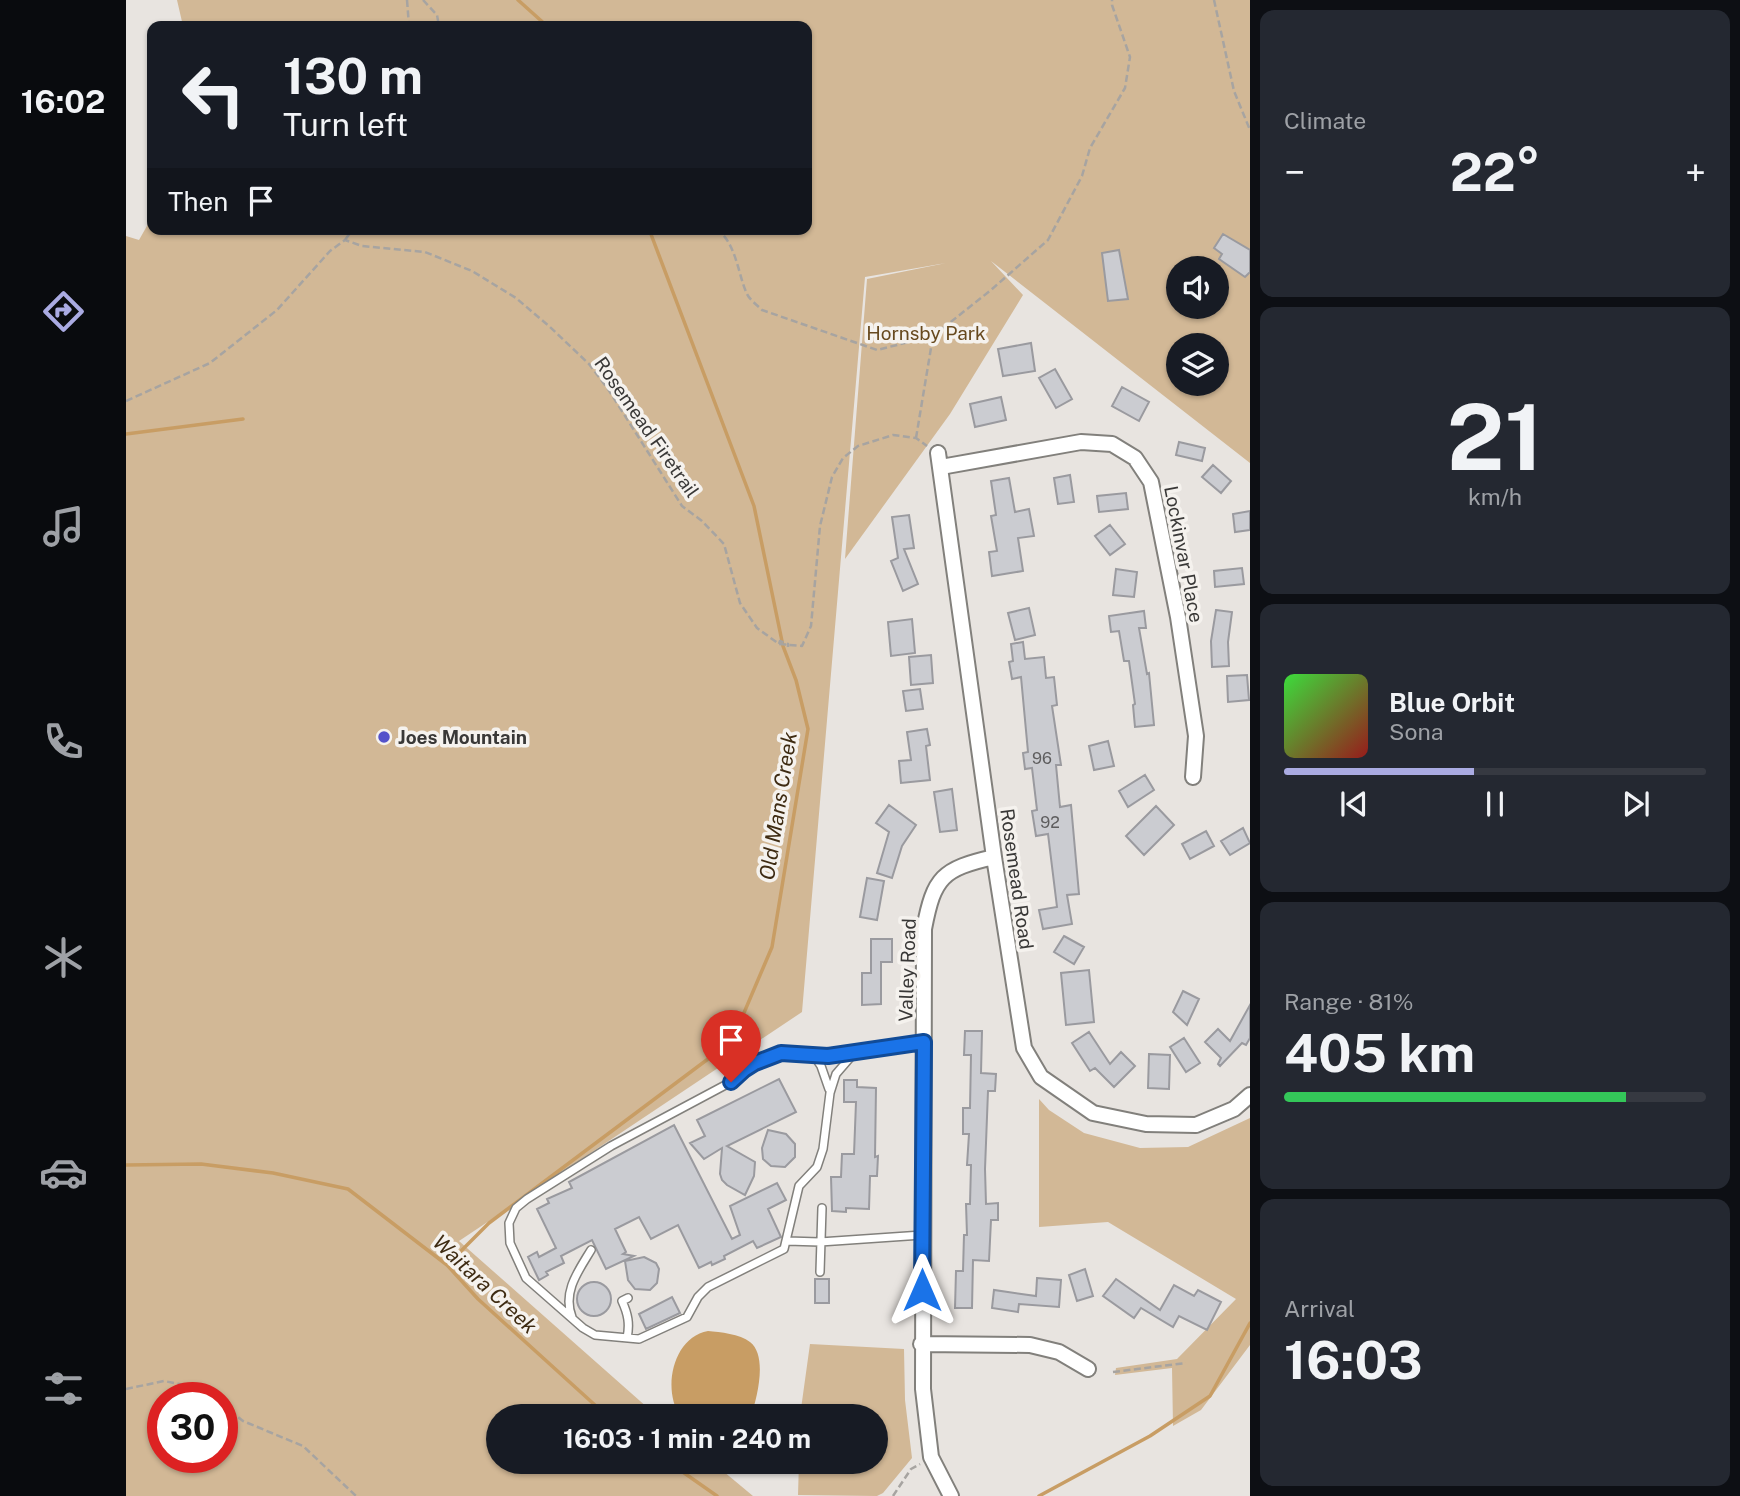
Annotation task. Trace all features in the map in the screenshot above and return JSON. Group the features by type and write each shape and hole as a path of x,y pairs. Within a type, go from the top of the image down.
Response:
{"street":[{"name":"Lockinvar Place","path":"940,460 1081,442 1112,444 1135,457 1151,482 1178,617 1196,736 1193,777"},
{"name":"Rosemead Road","path":"940,460 993,857 1024,1048 1041,1077 1093,1113 1146,1124 1196,1125 1234,1109 1250,1095"},
{"name":"Valley Road","path":"951,1496 931,1457 923,1389 924,929 929,901 940,879 962,864 993,857"},
{"path":"921,1344 1030,1345 1059,1352 1088,1369"}],"lane":[{"path":"855,1052 836,1074 830,1093 823,1149 817,1167 799,1186 784,1249 708,1287 698,1297 687,1317 639,1339 595,1335 526,1278 510,1243 509,1223 516,1208 603,1151 731,1082 755,1063 781,1053 828,1056 855,1052 924,1042"},
{"path":"813,1054 828,1081 830,1093"},
{"path":"820,1272 822,1208"},
{"path":"787,1241 820,1242 922,1235"},
{"path":"574,1320 568,1296 591,1250"},
{"path":"627,1338 628,1314 622,1301 628,1298"}],"path":[{"path":"407,0 409,21"},
{"path":"423,0 437,15 438,21"},
{"path":"723,235 730,247 748,297 762,310 877,350 933,337 1048,240 1082,176 1090,148 1125,88 1130,57 1110,0"},
{"path":"1214,0 1234,91 1250,130"},
{"path":"126,401 210,363 276,310 330,251 349,235"},
{"name":"Rosemead Firetrail","path":"345,240 362,246 425,252 472,271 516,298 550,327 589,364 608,389 682,506 702,521 724,544 740,603 757,628 779,644 788,647 802,646 811,626 820,526 832,477 843,458 858,446 893,435 916,438 933,337"},
{"path":"1113,1372 1186,1363"},
{"path":"126,1389 147,1385"},
{"path":"238,1417 303,1447 356,1496"},
{"path":"893,1496 911,1469 931,1457"}],"green space":[{"name":"Hornsby Park","path":"177,0 1250,0 1250,463 991,261 1023,295 950,414 845,559 867,279 946,263 865,277 802,1012 459,1241 643,1404 486,1404 486,1474 727,1474 753,1496 126,1496 126,236 139,240 147,226 147,235 812,235 812,21 182,21"},
{"path":"1039,1099 1049,1110 1084,1133 1140,1148 1188,1147 1250,1118 1250,1345 1201,1410 1173,1426 1172,1368 1115,1375 1116,1368 1177,1359 1236,1299 1108,1222 1039,1227"},
{"path":"810,1344 904,1349 905,1400 912,1458 883,1493 877,1496 798,1495 799,1474 888,1474 888,1404 802,1404"}],"shaded area":[{"path":"708,1331 730,1334 750,1342 759,1357 760,1367 755,1404 675,1404 672,1392 674,1366 686,1343 696,1335"}],"building":[{"path":"1223,234 1250,250 1250,272 1245,277 1229,266 1229,256 1221,256 1222,254 1214,248"},
{"path":"1119,250 1128,299 1108,301 1102,253"},
{"path":"1031,343 1035,371 1003,376 998,349"},
{"path":"1055,369 1072,399 1056,408 1039,378"},
{"path":"1122,387 1149,402 1139,421 1112,406"},
{"path":"1001,397 1006,420 975,427 970,404"},
{"path":"1179,442 1205,448 1202,461 1176,455"},
{"path":"1213,465 1231,481 1221,493 1202,477"},
{"path":"1070,475 1074,502 1058,504 1054,478"},
{"path":"1009,478 1015,512 1029,509 1034,536 1018,538 1023,571 992,576 989,552 997,551 991,516 996,515 991,481"},
{"path":"1126,493 1128,509 1099,512 1097,496"},
{"path":"1250,511 1250,530 1235,532 1233,514"},
{"path":"909,515 914,548 904,549 918,584 903,591 891,561 898,558 892,517"},
{"path":"1110,525 1125,544 1110,555 1095,536"},
{"path":"1242,568 1244,584 1215,587 1214,571"},
{"path":"1116,569 1137,572 1134,597 1113,595"},
{"path":"1029,608 1035,635 1015,640 1008,613"},
{"path":"1216,610 1232,612 1228,642 1229,666 1212,667 1211,641"},
{"path":"1144,611 1146,628 1139,628 1147,674 1149,673 1154,725 1135,727 1129,661 1124,661 1119,631 1111,632 1109,616"},
{"path":"912,619 915,653 891,656 888,622"},
{"path":"1023,642 1025,659 1044,657 1046,678 1054,677 1057,705 1052,706 1061,765 1056,765 1060,807 1071,805 1079,894 1067,895 1072,924 1043,929 1039,910 1057,907 1048,834 1036,836 1032,811 1037,810 1032,768 1025,769 1023,753 1028,752 1021,677 1012,679 1009,662 1013,661 1011,644"},
{"path":"931,655 933,683 911,685 909,657"},
{"path":"1247,675 1249,700 1228,702 1227,676"},
{"path":"920,689 923,709 906,711 903,691"},
{"path":"927,729 930,780 901,783 899,761 911,760 907,732"},
{"path":"1108,741 1114,766 1094,770 1089,746"},
{"path":"1145,775 1154,790 1128,807 1119,791"},
{"path":"952,789 957,830 940,832 934,792"},
{"path":"889,805 916,825 902,846 892,878 877,873 889,832 876,823"},
{"path":"1156,806 1174,825 1144,855 1126,836"},
{"path":"1243,828 1250,843 1230,855 1221,841"},
{"path":"1206,831 1214,846 1190,859 1182,844"},
{"path":"867,878 884,881 877,920 860,917"},
{"path":"1064,936 1084,947 1074,964 1054,952"},
{"path":"871,939 892,939 892,962 881,962 881,1004 862,1005 862,973 871,973"},
{"path":"1089,970 1094,1022 1066,1025 1061,973"},
{"path":"1183,991 1199,999 1187,1025 1173,1012"},
{"path":"1250,1005 1250,1038 1246,1045 1242,1043 1220,1066 1218,1064 1221,1058 1205,1042 1218,1029 1230,1041"},
{"path":"965,1031 982,1031 981,1073 996,1074 995,1091 988,1091 985,1169 986,1204 998,1203 998,1220 991,1220 989,1261 973,1260 972,1308 955,1308 956,1271 963,1271 964,1235 967,1235 966,1204 970,1204 971,1165 967,1165 969,1134 963,1134 963,1108 970,1108 971,1055 964,1055"},
{"path":"1089,1032 1110,1064 1121,1052 1135,1066 1114,1087 1095,1068 1090,1071 1072,1043"},
{"path":"1184,1038 1200,1063 1186,1072 1170,1047"},
{"path":"1149,1054 1170,1055 1169,1089 1148,1088"},
{"path":"779,1079 796,1112 727,1146 755,1162 754,1176 745,1195 722,1180 722,1148 704,1159 690,1143 705,1136 697,1120"},
{"path":"844,1080 857,1080 857,1087 876,1088 875,1157 878,1156 877,1176 870,1176 869,1209 846,1208 846,1212 832,1211 831,1177 841,1177 842,1154 854,1154 856,1102 844,1102"},
{"path":"674,1125 732,1239 740,1235 730,1206 777,1183 786,1200 768,1209 781,1237 757,1248 753,1241 724,1256 725,1259 699,1268 678,1225 651,1239 639,1217 615,1229 626,1252 623,1254 634,1256 606,1269 592,1240 561,1256 564,1263 546,1272 548,1275 539,1280 528,1257 537,1252 539,1257 556,1248 537,1209 549,1203 547,1199 572,1188 569,1182"},
{"path":"768,1130 786,1134 795,1144 795,1157 785,1167 771,1166 763,1159 762,1148"},
{"path":"644,1257 656,1263 659,1269 657,1283 650,1290 635,1289 628,1280 625,1261"},
{"path":"1085,1269 1093,1296 1077,1301 1069,1275"},
{"path":"1037,1278 1061,1280 1059,1307 1019,1304 1018,1312 992,1308 994,1290 1036,1296"},
{"path":"815,1279 829,1279 829,1303 815,1303"},
{"path":"1116,1279 1160,1310 1174,1285 1194,1296 1198,1290 1221,1302 1207,1330 1179,1316 1173,1327 1141,1308 1134,1318 1103,1296"},
{"path":"594,1282 606,1287 611,1299 606,1311 594,1316 582,1311 577,1299 582,1287"},
{"path":"672,1297 680,1313 646,1329 639,1314"}],"waterway":[{"name":"Old Mans Creek","path":"518,0 541,21"},
{"name":"Old Mans Creek","path":"447,1265 489,1223 732,1041 772,947 808,729 796,680 783,646 754,506 651,235"},
{"path":"126,434 243,419"},
{"name":"Waitara Creek","path":"126,1165 201,1164 273,1173 348,1189 447,1265 478,1299 594,1404"},
{"path":"1039,1496 1150,1436 1210,1396 1250,1323"},
{"name":"Waitara Creek","path":"686,1474 717,1496"}],"place":[{"name":"Joes Mountain","path":"384,737"}],"route":[{"path":"731,1082 755,1063 781,1053 828,1056 924,1042 922,1290"}]}
